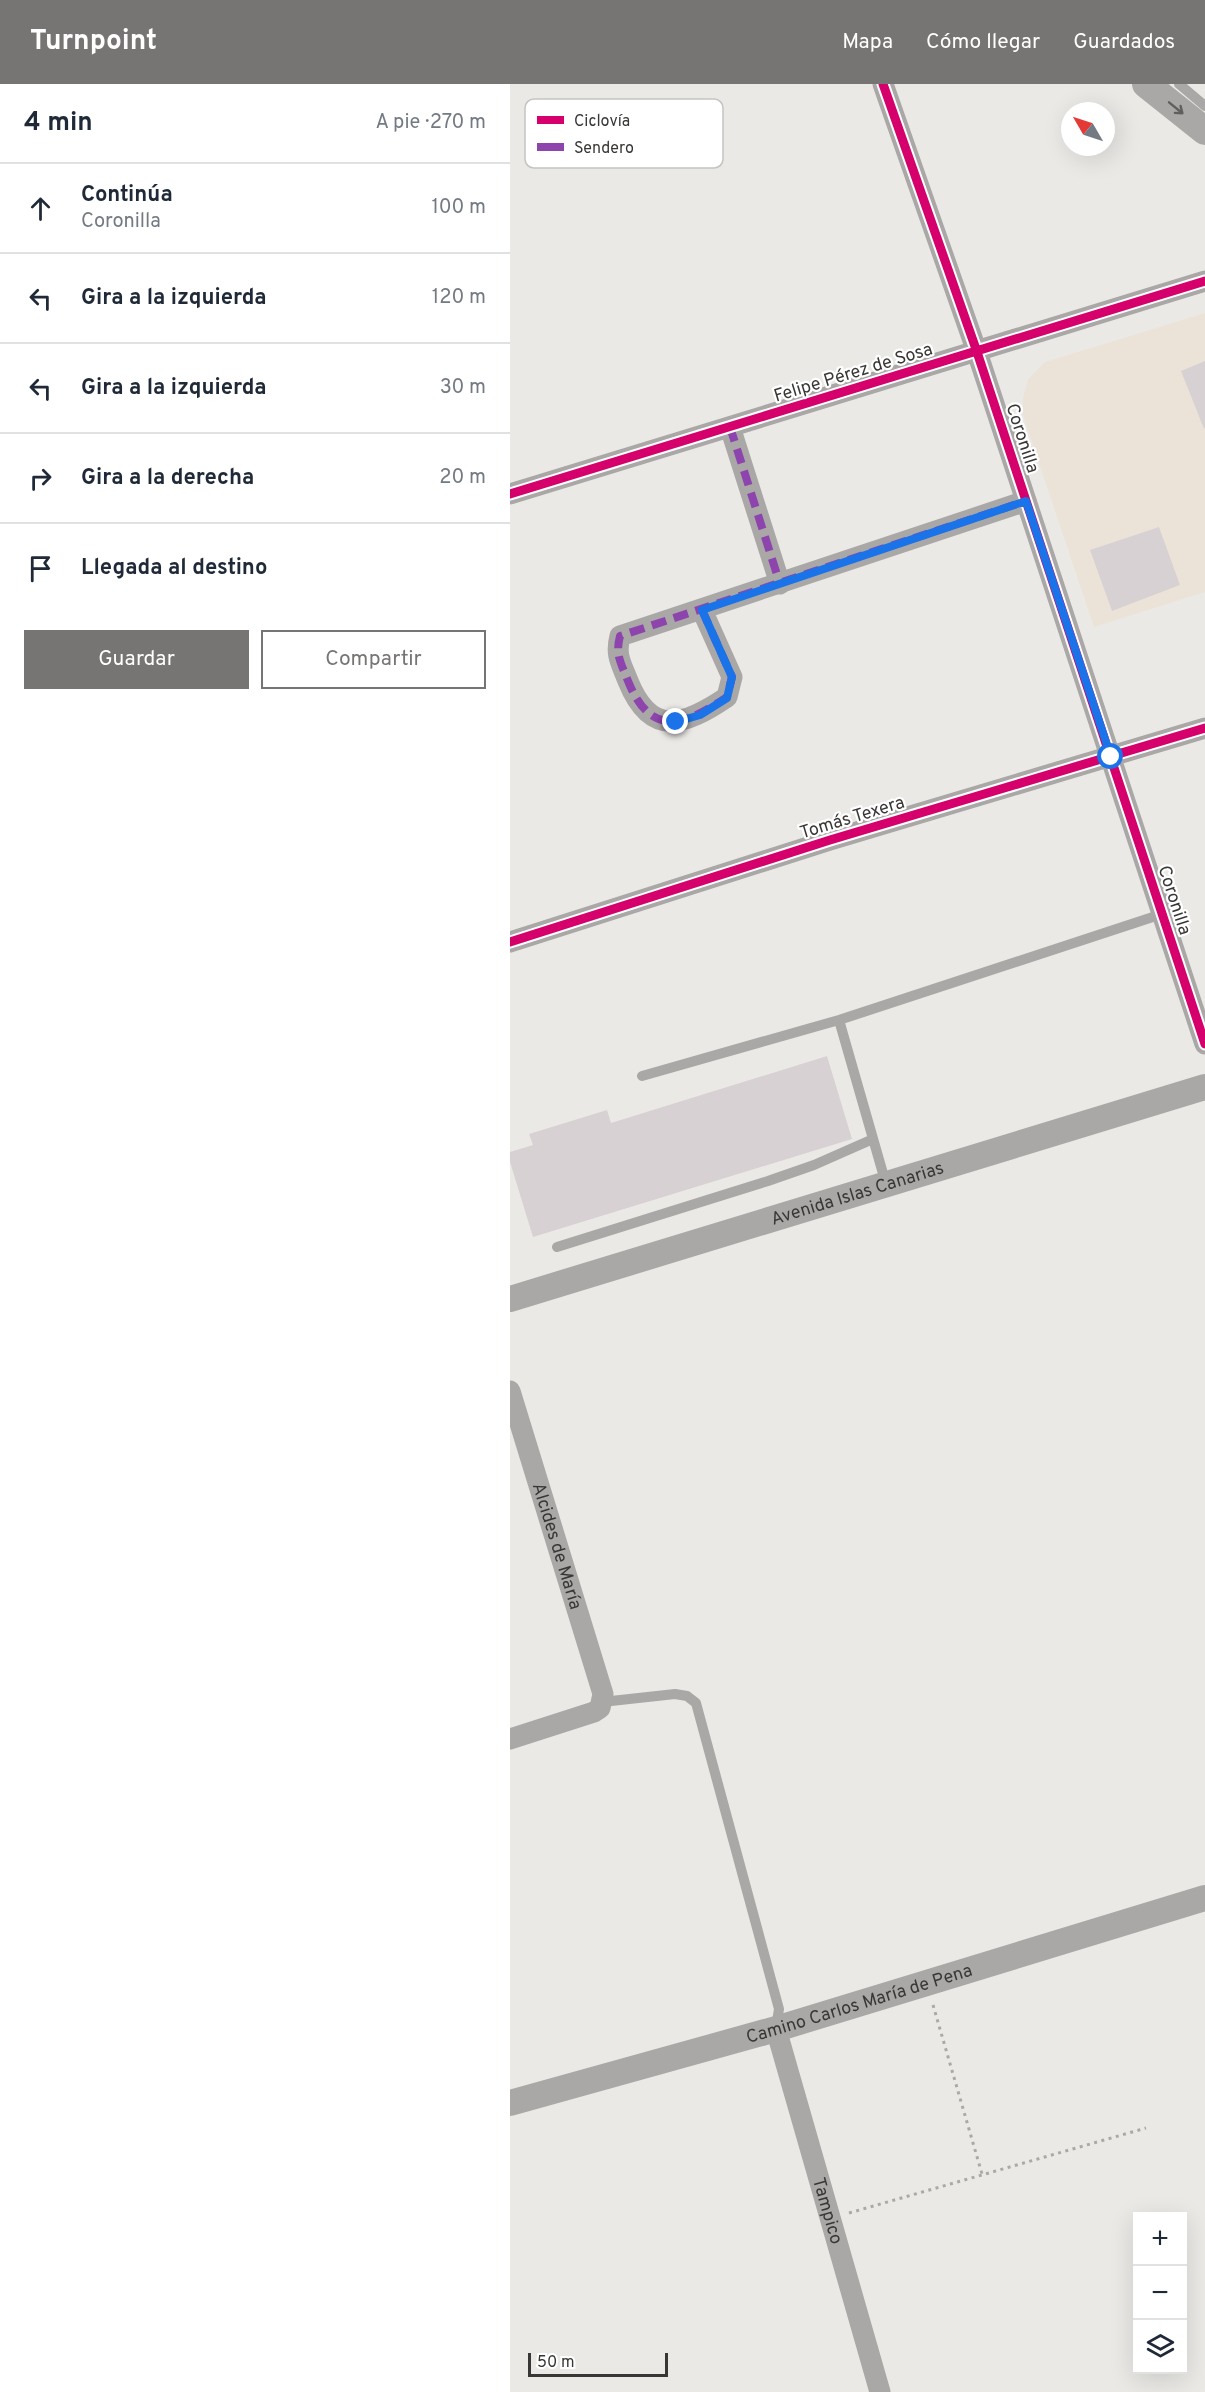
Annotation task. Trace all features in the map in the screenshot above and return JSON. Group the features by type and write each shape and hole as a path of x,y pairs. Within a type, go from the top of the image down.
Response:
{"main road":[{"path":"1146,84 1205,131"}],"street":[{"name":"Coronilla","path":"883,84 977,351 1205,1044"},
{"name":"Felipe Pérez de Sosa","path":"510,494 1205,281"},
{"path":"730,427 780,584"},
{"path":"702,610 732,677 727,698 700,715 676,722 653,718 637,702 616,650 620,636 1026,501"},
{"name":"Tomás Texera","path":"510,942 830,840 1205,728"},
{"name":"Avenida Islas Canarias","path":"510,1299 1205,1087"},
{"name":"Alcides de María","path":"510,1391 603,1694 602,1702"},
{"path":"510,1739 594,1712 602,1702"},
{"name":"Camino Carlos María de Pena","path":"510,2103 776,2029 1205,1898"},
{"name":"Tampico","path":"776,2029 880,2392"}],"lane":[{"path":"1179,84 1205,106"},
{"path":"642,1076 839,1020 1162,914"},
{"path":"839,1020 886,1185"},
{"path":"557,1247 777,1178 873,1139"},
{"path":"602,1702 675,1694 687,1696 696,1703 779,2009 776,2029"}],"path":[{"path":"927,1983 982,2175"},
{"path":"830,2218 1146,2128"}],"shaded area":[{"path":"1205,313 1205,592 1094,627 1023,415 1023,397 1028,379 1045,362"}],"building":[{"path":"1205,361 1205,428 1204,429 1181,371"},
{"path":"1159,527 1180,585 1112,611 1090,550"},
{"path":"827,1056 852,1139 533,1237 510,1162 510,1152 533,1145 529,1134 607,1110 611,1123"}],"marked path":[{"path":"730,427 780,584"},
{"path":"702,610 732,677 727,697 697,715 683,720 658,719 647,712 628,681 618,654 620,636 1026,501"}],"cycle path":[{"path":"883,84 977,352 1205,1044"},
{"path":"510,494 1205,281"},
{"path":"510,942 830,840 1205,728"}],"route":[{"path":"676,722 700,715 727,698 732,677 702,610 1026,501 1111,757"}]}
